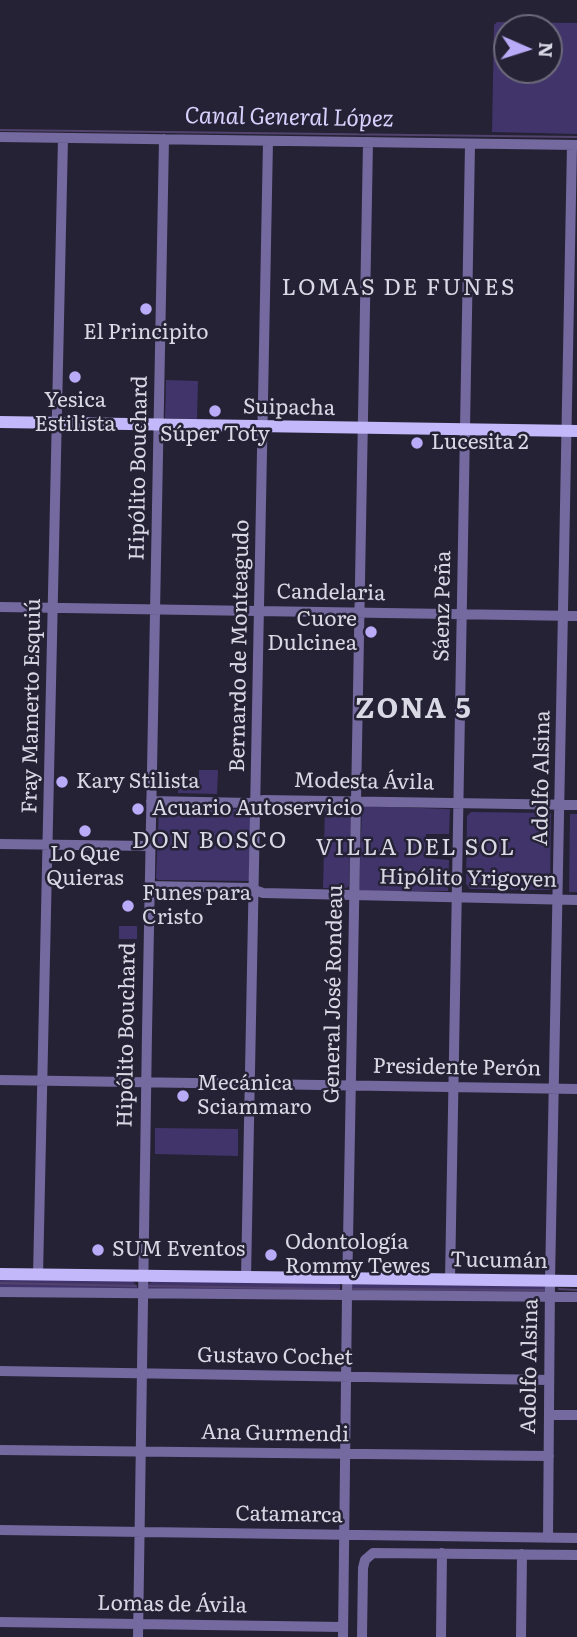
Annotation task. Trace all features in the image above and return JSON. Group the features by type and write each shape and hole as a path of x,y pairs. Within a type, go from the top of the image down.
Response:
{"main road":[{"name":"Suipacha","path":"0,422 572,431"},
{"name":"Tucumán","path":"0,1274 577,1281"}],"street":[{"path":"0,137 575,145"},
{"name":"Fray Mamerto Esquiú","path":"38,1275 63,138"},
{"name":"Hipólito Bouchard","path":"138,1637 164,139"},
{"name":"Bernardo de Monteagudo","path":"246,1278 268,141"},
{"name":"General José Rondeau","path":"343,1632 346,1295 368,142"},
{"name":"Sáenz Peña","path":"450,1280 470,144"},
{"name":"Adolfo Alsina","path":"548,1538 550,1297 564,616 572,431 575,145"},
{"name":"Candelaria","path":"0,607 577,616"},
{"name":"Modesta Ávila","path":"151,801 577,805"},
{"path":"0,844 150,846"},
{"name":"Hipólito Yrigoyen","path":"149,886 255,890 263,893 577,900"},
{"name":"Presidente Perón","path":"0,1080 577,1089"},
{"name":"Tucumán","path":"0,1292 577,1297"},
{"name":"Gustavo Cochet","path":"0,1371 550,1380"},
{"path":"549,1415 577,1415"},
{"name":"Ana Gurmendi","path":"0,1450 549,1456"},
{"name":"Catamarca","path":"0,1530 577,1538"},
{"path":"362,1637 363,1568 368,1556 378,1552 577,1555"},
{"path":"441,1637 442,1553"},
{"path":"521,1637 522,1554"},
{"name":"Lomas de Ávila","path":"0,1622 343,1632"}],"shaded area":[{"path":"563,23 577,23 577,134 492,132 493,78 493,84 563,84"},
{"path":"166,380 198,381 197,419 165,418"},
{"path":"199,770 218,770 217,794 178,793 178,789 199,789"},
{"path":"325,806 351,808 349,886 346,888 323,888"},
{"path":"362,806 450,809 449,834 426,834 425,858 449,860 448,891 359,891"},
{"path":"159,808 251,809 250,879 158,880"},
{"path":"471,812 551,813 550,890 470,889 466,884 467,816"},
{"path":"570,814 577,814 577,892 569,892"},
{"path":"119,926 137,926 137,939 119,939"},
{"path":"155,1128 238,1129 238,1156 155,1154"},
{"path":"0,1280 133,1281 138,1288 0,1288"},
{"path":"153,1281 337,1283 340,1285 340,1291 149,1290 147,1285"},
{"path":"355,1282 545,1285 545,1293 352,1292 351,1285"}],"waterway":[{"name":"Canal General López","path":"0,130 577,137"},
{"path":"0,1283 136,1286"},
{"path":"149,1286 339,1289"},
{"path":"353,1289 544,1290"},
{"path":"559,1289 577,1290"}],"place":[{"name":"El Principito","path":"146,309"},
{"name":"Yesica Estilista","path":"75,377"},
{"name":"Súper Toty","path":"215,411"},
{"name":"Lucesita 2","path":"417,443"},
{"name":"Cuore Dulcinea","path":"371,632"},
{"name":"Kary Stilista","path":"62,782"},
{"name":"Acuario Autoservicio","path":"138,809"},
{"name":"Lo Que Quieras","path":"85,831"},
{"name":"Funes para Cristo","path":"128,906"},
{"name":"Mecánica Sciammaro","path":"183,1096"},
{"name":"SUM Eventos","path":"98,1250"},
{"name":"Odontología Rommy Tewes","path":"271,1255"}],"district":[{"name":"LOMAS DE FUNES","path":"399,288"},
{"name":"ZONA 5","path":"414,710"},
{"name":"DON BOSCO","path":"210,841"},
{"name":"VILLA DEL SOL","path":"416,848"}]}
